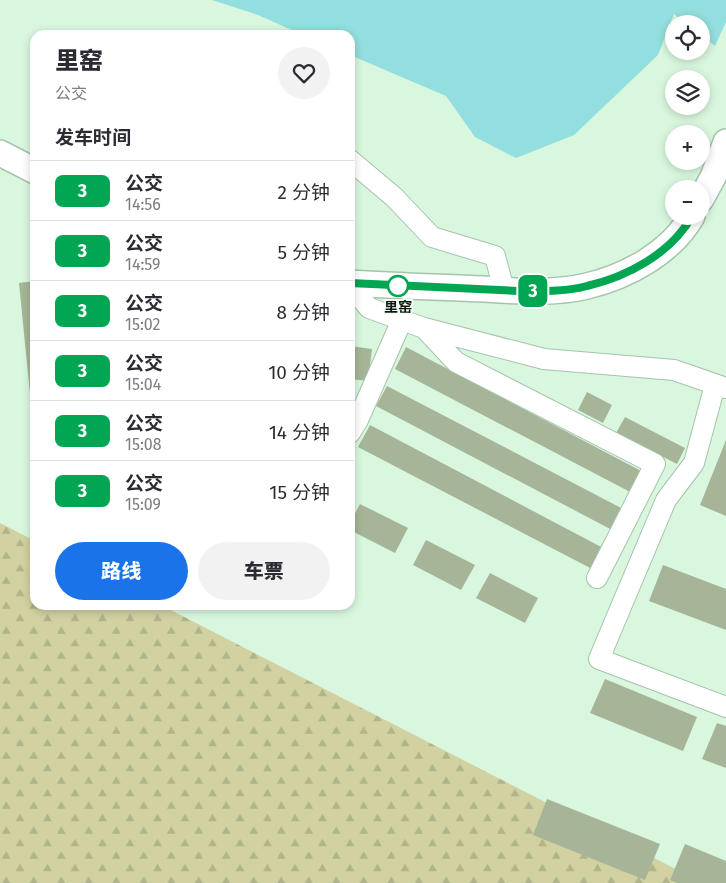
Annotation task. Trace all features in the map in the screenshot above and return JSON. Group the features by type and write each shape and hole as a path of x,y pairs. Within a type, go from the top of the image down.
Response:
{"main road":[{"path":"710,182 726,142"},
{"path":"0,153 30,168"},
{"path":"355,284 545,291 586,287 641,266 666,246 687,225"}],"street":[{"path":"355,164 394,197 432,237 495,256 504,290"},
{"path":"355,290 369,308 424,328 544,359 674,370 721,386 694,462 666,500 599,659 726,707"},
{"path":"355,425 402,320"},
{"path":"424,328 456,362 655,464 597,578"}],"green space":[{"path":"0,523 30,538 30,610 171,610 703,883 0,883"}],"water":[{"path":"212,0 726,0 726,22 715,46 710,42 710,15 665,15 665,37 658,55 574,135 516,158 475,137 446,96 355,57 355,30 292,30 258,15"}],"building":[{"path":"30,282 30,394 19,283"},
{"path":"355,347 372,349 368,381 355,380"},
{"path":"406,347 643,472 632,493 395,369"},
{"path":"387,386 625,510 614,531 376,406"},
{"path":"587,392 612,405 603,423 578,410"},
{"path":"625,417 685,448 677,464 616,433"},
{"path":"370,425 605,549 594,570 358,447"},
{"path":"726,440 726,516 700,505"},
{"path":"360,504 408,528 395,553 355,533 355,514"},
{"path":"426,540 475,565 461,590 413,565"},
{"path":"663,565 726,589 726,630 649,601"},
{"path":"490,573 538,598 525,623 476,598"},
{"path":"605,679 697,717 683,751 590,713"},
{"path":"717,723 726,726 726,768 702,759"},
{"path":"547,799 660,844 645,880 533,835"},
{"path":"685,844 726,861 726,883 677,883 670,880"}],"bus line":[{"name":"3","path":"355,283 518,291 545,291 586,287 641,266 666,246 687,225"}],"place":[{"name":"里窑","path":"398,286"}]}
